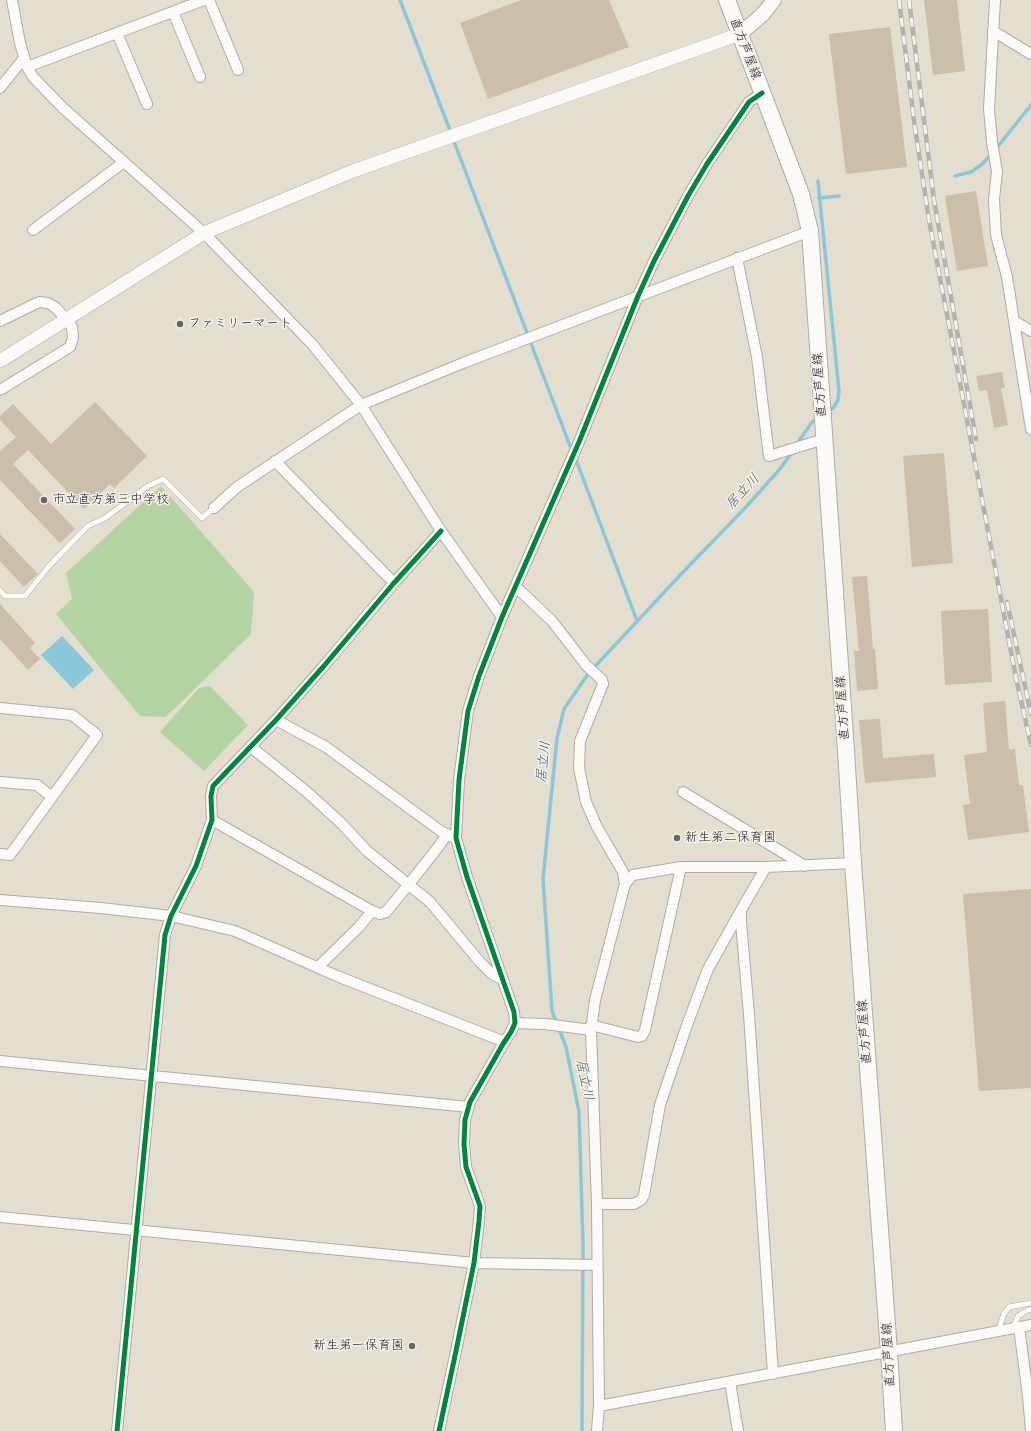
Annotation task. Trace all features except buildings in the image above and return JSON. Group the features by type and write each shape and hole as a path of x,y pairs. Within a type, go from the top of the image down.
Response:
{"main road":[{"name":"直方芦屋線","path":"726,0 801,194 810,231 821,399 821,436 894,1431"},
{"path":"740,34 763,14 774,0"}],"street":[{"path":"12,0 25,62 33,77 63,108 204,233 312,344 361,404 441,531 502,617"},
{"path":"0,88 25,62 117,33 204,0"},
{"path":"209,0 238,70"},
{"path":"995,0 988,109 997,172 994,199 996,234 1007,277 1031,429"},
{"path":"173,12 200,77"},
{"path":"993,31 1031,54"},
{"path":"117,33 147,104"},
{"path":"0,361 204,233 353,171 740,34"},
{"path":"439,1431 474,1263 480,1221 480,1206 466,1167 464,1144 465,1120 470,1102 515,1023 514,1012 451,836 468,711 479,676 502,617 576,448 638,296 654,261 688,196 707,164 749,102 762,93"},
{"path":"32,230 124,162"},
{"path":"214,508 237,487 361,404 528,338 810,231"},
{"path":"737,258 757,357 769,456 786,451 821,436"},
{"path":"0,321 39,302 48,303 55,307 72,327 73,338 70,347 0,390"},
{"path":"1014,321 1031,331"},
{"path":"275,461 394,583"},
{"path":"117,1431 165,935 171,916 196,866 212,820 213,786 276,720 394,583 441,531"},
{"path":"516,587 552,621 586,665 602,680 603,684 580,742 579,768 586,802 597,827 623,872 625,884 595,1000 591,1027 597,1204 594,1265 599,1406 597,1431"},
{"path":"0,708 72,715 97,735 10,855 0,854"},
{"path":"276,720 326,747 451,836"},
{"path":"251,746 307,792 341,823 367,851 430,902 480,962 492,974 502,980"},
{"path":"0,782 37,785 52,797"},
{"path":"683,792 805,866"},
{"path":"212,820 372,911 380,914 386,912 439,846 451,836"},
{"path":"625,884 633,875 681,867 766,867 853,863"},
{"path":"515,1023 591,1027 638,1037 642,1036 645,1030 681,867"},
{"path":"597,1204 634,1204 641,1200 644,1195 660,1105 684,1032 708,969 766,867"},
{"path":"0,900 101,908 171,916 235,931 337,976 504,1042"},
{"path":"741,910 740,922 751,1045 774,1374"},
{"path":"318,967 359,927 372,911"},
{"path":"0,1061 469,1107"},
{"path":"0,1217 474,1263 594,1265"},
{"path":"599,1406 1031,1325"},
{"path":"1016,1328 1028,1396 1031,1431"},
{"path":"730,1382 738,1431"}],"lane":[{"path":"0,590 5,596 25,596 48,566 88,526 105,518 148,486 163,479 202,518 214,508"},
{"path":"998,1331 1004,1314 1009,1307 1031,1303"},
{"path":"1016,1328 1018,1316 1031,1309"}],"green space":[{"path":"161,486 254,592 251,634 166,717 140,716 56,614 72,599 66,573"},
{"path":"210,686 248,725 204,771 160,732 199,688"}],"water":[{"path":"62,636 94,670 73,689 41,655"}],"waterway":[{"path":"400,0 451,133"},
{"path":"995,150 1031,105"},
{"path":"453,139 572,451"},
{"path":"955,176 971,172 991,155"},
{"name":"居立川","path":"818,181 839,391 838,400 833,408 827,412"},
{"name":"居立川","path":"819,198 839,196"},
{"name":"居立川","path":"796,445 812,422 819,418"},
{"name":"居立川","path":"582,1431 583,1244 579,1112 566,1047 552,1011 543,879 557,738 564,709 588,674 746,507 780,469 792,452"},
{"path":"575,457 637,621"}],"railway":[{"path":"899,0 915,128 929,220 1016,678 1031,745"},
{"path":"909,0 934,200 976,439"},
{"path":"1007,602 1031,714"}],"cycle path":[{"path":"439,1431 474,1263 479,1221 480,1206 466,1167 464,1144 465,1120 470,1102 515,1023 514,1012 467,877 456,838 459,780 468,711 479,676 502,617 579,442 638,296 654,261 688,196 707,164 749,102 762,93"},
{"path":"117,1431 165,935 171,916 196,866 212,820 211,796 213,786 276,720 394,583 441,531"}],"place":[{"name":"ファミリーマート","path":"180,324"},
{"name":"市立直方第三中学校","path":"44,500"},
{"name":"新生第二保育園","path":"677,838"},
{"name":"新生第一保育園","path":"412,1346"}]}
